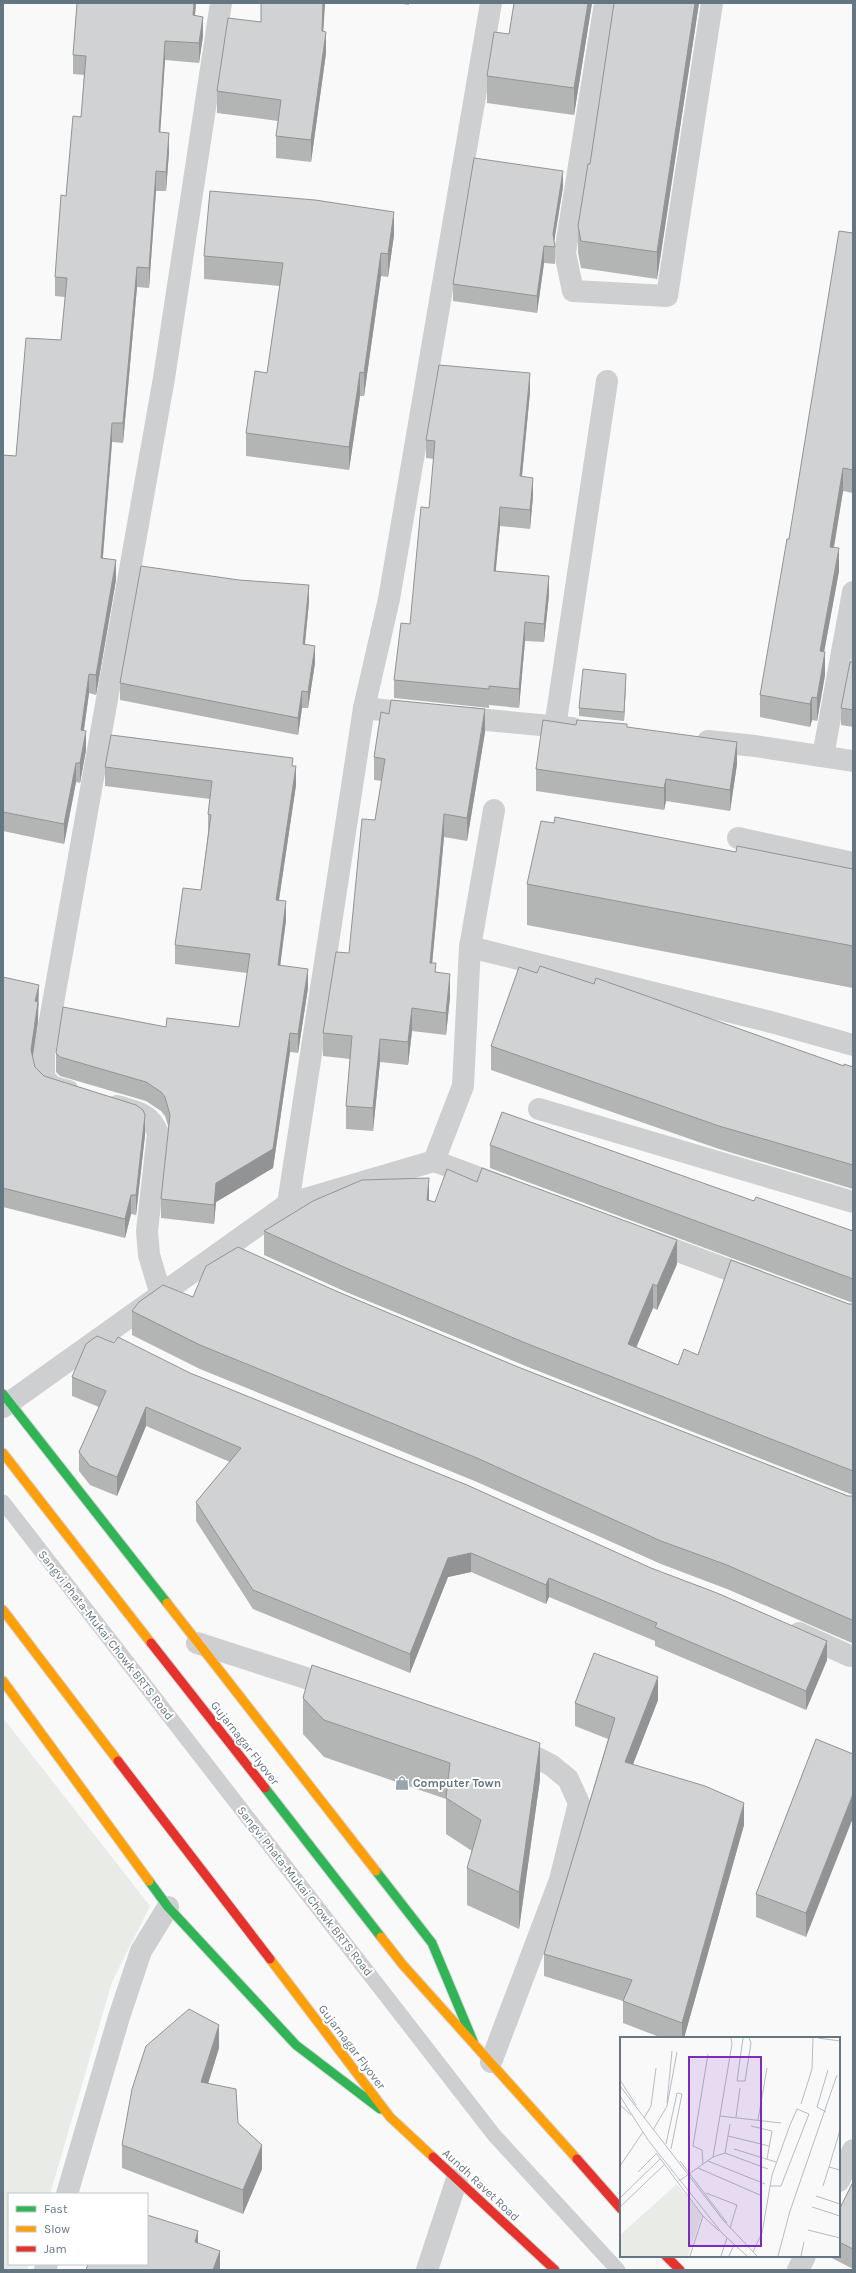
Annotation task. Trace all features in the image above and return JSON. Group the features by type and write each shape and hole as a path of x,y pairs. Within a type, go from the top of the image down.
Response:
{"main road":[{"path":"5,1401 432,1943 474,2044 620,2208"},
{"name":"Gujarnagar Flyover","path":"3,1453 403,1965 474,2044"},
{"name":"Gujarnagar Flyover","path":"3,1610 319,2022 390,2117"},
{"path":"3,1681 168,1908 296,2045 390,2117"},
{"name":"Aundh Ravet Road","path":"390,2117 457,2179 544,2266"},
{"path":"667,2257 680,2270"}],"street":[{"path":"161,1294 150,1255 147,1231 158,1132 153,1121 142,1113 53,1087 44,1078 44,1054 164,378 221,3"},
{"path":"288,1204 364,708 389,599 491,3"},
{"path":"605,3 566,253 573,292 667,296 712,3"},
{"path":"555,727 607,381"},
{"path":"823,756 853,592"},
{"path":"364,708 594,730"},
{"path":"686,739 754,746 853,761"},
{"path":"434,1161 463,1086 470,947 494,810"},
{"path":"738,838 853,863"},
{"path":"470,947 771,1022 853,1045"},
{"path":"539,1109 853,1202"},
{"path":"5,1401 104,1336 288,1204 434,1161 524,1194"},
{"path":"628,1232 778,1288"},
{"path":"223,1250 244,1260"},
{"path":"104,1336 125,1346"},
{"path":"780,1625 850,1656"},
{"path":"197,1643 353,1693"},
{"path":"491,2062 560,1880 579,1803 568,1779 551,1765 510,1744 495,1739"},
{"path":"67,2193 119,2017 141,1951 168,1908"},
{"path":"840,2179 853,2150"},
{"path":"427,2270 457,2179"},
{"path":"798,2270 804,2257"}],"lane":[{"name":"Sangvi Phata-Mukai Chowk BRTS Road","path":"3,1502 494,2135 618,2270"}],"shaded area":[{"path":"3,1718 150,1906 112,1982 50,2193 8,2193 8,2265 29,2265 27,2270 3,2270"}],"building":[{"path":"77,3 194,3 193,15 203,17 199,43 165,41 159,132 169,133 166,172 156,171 149,268 137,267 123,423 112,423 101,558 116,560 96,675 89,674 81,730 86,731 80,763 76,763 64,824 3,812 3,455 16,456 26,338 61,340 67,278 55,277 61,195 66,196 73,116 81,117 86,56 73,55"},
{"path":"261,3 323,3 322,31 326,32 311,140 276,136 281,100 217,91 228,18 261,22"},
{"path":"514,3 588,3 574,88 487,76 494,32 509,34"},
{"path":"614,3 695,3 657,252 581,241 578,226 588,164 590,164"},
{"path":"474,158 563,171 553,234 555,247 544,246 537,296 453,284"},
{"path":"210,191 315,200 394,212 388,254 381,253 364,373 360,372 349,447 246,433 255,371 267,373 283,263 204,256"},
{"path":"839,231 853,233 853,470 843,468 830,547 839,548 820,651 825,652 817,698 812,697 810,704 760,695 787,539 789,539"},
{"path":"439,365 530,373 520,476 533,478 530,510 500,507 494,571 549,576 544,624 525,622 519,689 489,686 489,689 394,680 401,623 410,624 421,507 429,508 435,441 426,440"},
{"path":"141,566 239,580 309,585 303,644 315,646 308,692 302,691 298,718 120,683"},
{"path":"850,662 853,662 853,710 841,708"},
{"path":"583,669 626,674 624,712 579,708"},
{"path":"391,700 485,709 467,818 444,814 430,963 436,963 435,972 450,974 446,1013 412,1008 408,1042 380,1039 373,1108 346,1106 352,1036 323,1033 336,952 349,953 362,819 375,820 385,759 374,757 381,712 389,714"},
{"path":"543,720 576,725 577,720 627,724 627,727 737,742 730,790 666,779 664,788 536,769"},
{"path":"111,735 293,758 292,766 296,766 276,900 286,901 278,965 308,969 298,1034 290,1033 273,1149 216,1183 214,1205 161,1199 170,1115 165,1097 161,1092 146,1082 60,1057 56,1053 63,1007 166,1027 167,1018 239,1027 250,954 175,945 183,888 201,890 211,815 208,814 212,781 105,767"},
{"path":"555,817 736,852 737,846 853,869 853,946 527,884 541,821 554,823"},
{"path":"540,966 594,984 596,978 844,1066 844,1064 853,1067 853,1165 719,1126 491,1046 519,967 537,973"},
{"path":"3,977 39,985 35,1001 38,1002 31,1050 35,1067 44,1076 136,1105 143,1110 145,1115 136,1195 131,1195 125,1219 3,1188"},
{"path":"502,1112 754,1201 756,1197 853,1231 853,1279 490,1145"},
{"path":"482,1168 677,1240 657,1286 653,1284 628,1344 678,1365 684,1349 698,1355 731,1260 849,1304 853,1304 853,1471 528,1344 346,1268 264,1231 313,1201 362,1180 429,1178 427,1200 435,1202 447,1169 477,1182"},
{"path":"238,1247 336,1291 518,1367 848,1496 853,1496 852,1620 727,1565 661,1541 477,1458 200,1345 132,1311 139,1302 163,1285 193,1297 206,1266"},
{"path":"97,1336 114,1343 118,1337 190,1373 467,1485 651,1568 717,1593 827,1641 806,1691 655,1627 657,1623 549,1578 546,1585 471,1553 448,1558 410,1654 253,1590 196,1502 241,1448 146,1407 117,1477 90,1466 79,1452 106,1391 72,1377 86,1344"},
{"path":"594,1653 658,1677 625,1762 705,1786 744,1803 682,2023 623,2001 632,1980 544,1954 615,1718 575,1703"},
{"path":"312,1665 540,1743 519,1892 467,1868 481,1820 446,1798 450,1763 324,1720 303,1698"},
{"path":"816,1739 853,1754 853,1794 806,1913 756,1894"},
{"path":"189,2009 219,2025 201,2082 236,2089 238,2123 262,2145 243,2190 122,2145 132,2089 146,2046"},
{"path":"853,2182 853,2249 840,2242 840,2208"},
{"path":"148,2215 198,2231 195,2242 220,2251 213,2270 86,2270 88,2265 148,2265"}],"traffic: fast":[{"path":"3,1394 167,1603"},
{"path":"265,1788 381,1937"},
{"path":"376,1871 432,1943 473,2041"},
{"path":"149,1881 168,1907 296,2045 380,2109"}],"traffic: slow":[{"path":"3,1453 151,1643"},
{"path":"167,1603 376,1871"},
{"path":"3,1610 118,1761"},
{"path":"3,1681 149,1881"},
{"path":"381,1937 403,1965 577,2159"},
{"path":"270,1959 390,2117 433,2157"}],"traffic: jam":[{"path":"151,1643 265,1788"},
{"path":"118,1761 270,1959"},
{"path":"433,2157 555,2270"},
{"path":"577,2159 620,2208"},
{"path":"667,2257 680,2270"}],"place":[{"name":"Computer Town","path":"402,1783"}]}
